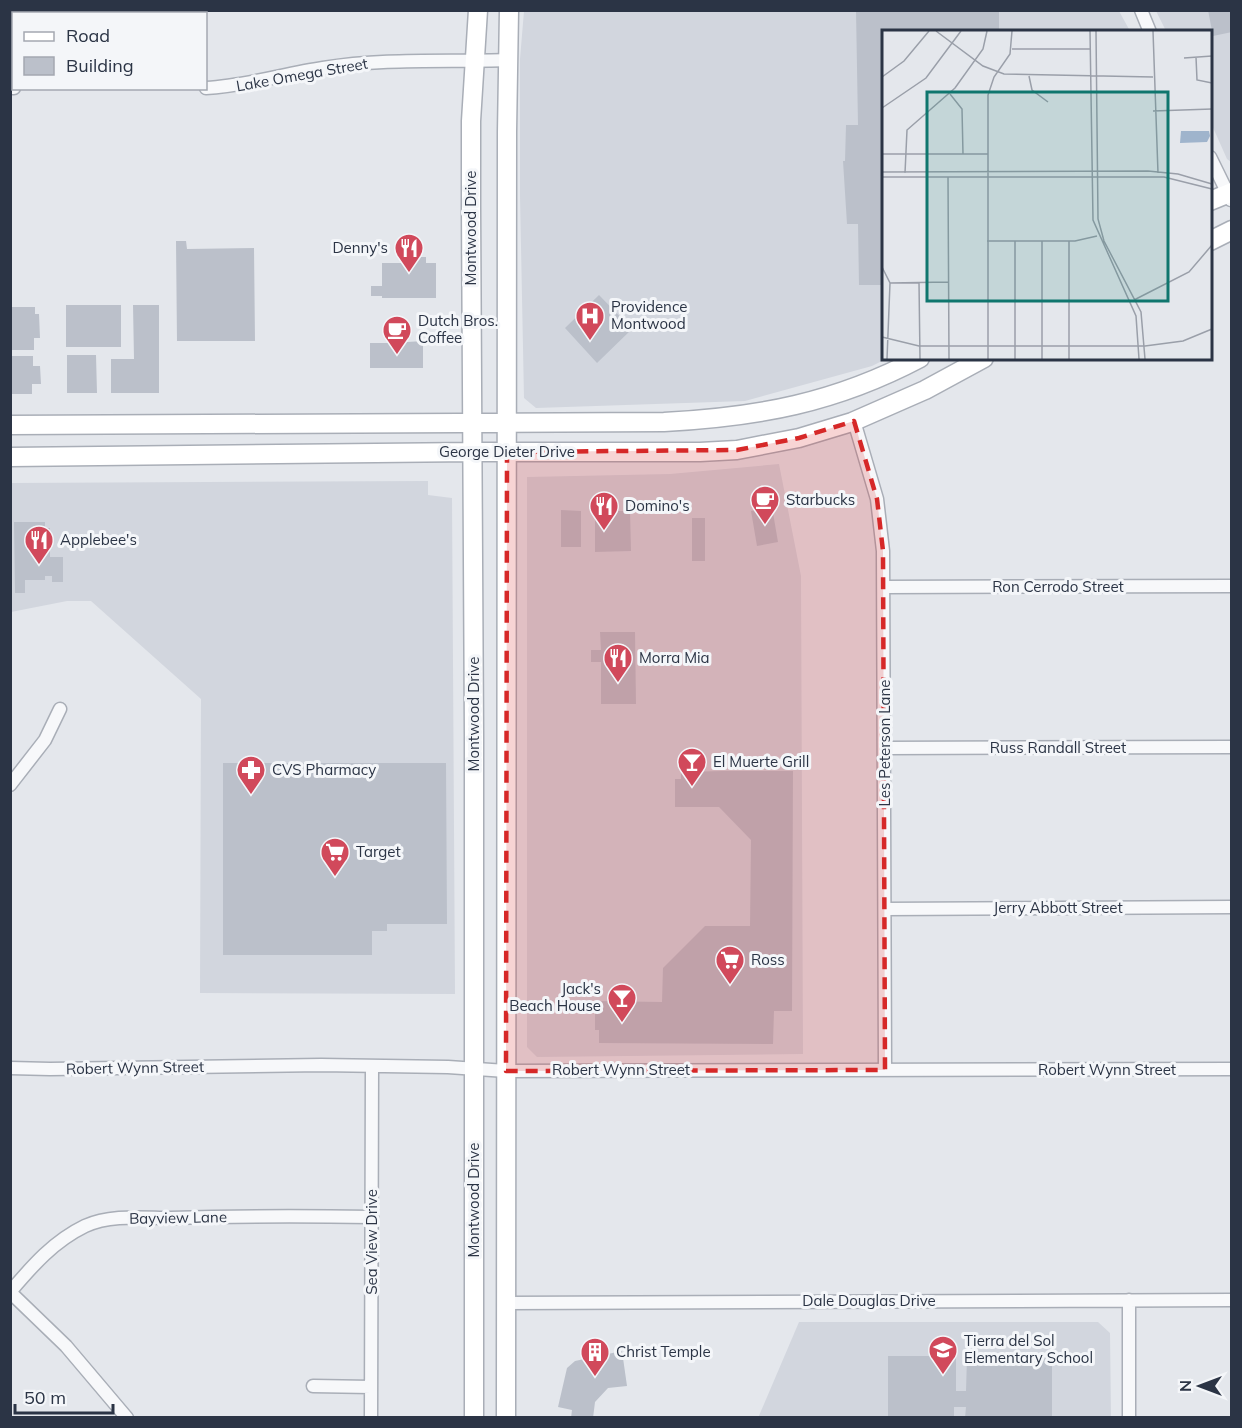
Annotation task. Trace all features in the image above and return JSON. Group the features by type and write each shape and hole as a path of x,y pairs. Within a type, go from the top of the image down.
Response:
{"main road":[{"name":"Montwood Drive","path":"474,1418 471,164 478,10"},
{"name":"Montwood Drive","path":"506,1418 505,736 509,10"},
{"path":"1212,200 1230,195"},
{"path":"1212,240 1232,230"},
{"name":"George Dieter Drive","path":"10,424 664,422 739,417 805,404 845,392 916,360"},
{"name":"George Dieter Drive","path":"10,457 737,450 799,438 854,421 925,390 980,360"},
{"path":"845,392 854,421"},
{"path":"180,423 181,455"},
{"path":"474,736 505,736"}],"street":[{"path":"1141,10 1149,30"},
{"name":"Lake Omega Street","path":"207,88 252,83 322,68 372,62 507,60"},
{"path":"1212,161 1230,195"},
{"name":"Les Peterson Lane","path":"854,421 877,499 885,587 885,1070"},
{"name":"Ron Cerrodo Street","path":"885,587 1232,586"},
{"path":"10,785 45,740 60,709"},
{"name":"Russ Randall Street","path":"885,748 1232,747"},
{"name":"Jerry Abbott Street","path":"885,909 1232,907"},
{"name":"Robert Wynn Street","path":"10,1068 372,1066 506,1071 1232,1069"},
{"name":"Sea View Drive","path":"371,1418 372,1066"},
{"name":"Bayview Lane","path":"10,1292 36,1261 53,1246 87,1226 102,1221 207,1217 372,1217"},
{"path":"10,1292 66,1346 128,1418"},
{"path":"1129,1300 1130,1418"},
{"name":"Dale Douglas Drive","path":"506,1303 1232,1300"},
{"path":"313,1386 371,1387"}],"highlighted area":[{"path":"854,421 877,499 883,551 885,1070 506,1071 507,452 737,450 799,438"}],"shaded area":[{"path":"524,11 1119,11 1129,30 882,30 882,360 884,360 872,366 745,401 536,408 524,398 520,59"},
{"path":"1156,11 1231,11 1231,162 1227,159 1212,125 1212,30 1166,30"},
{"path":"779,464 801,576 803,1054 537,1057 527,1047 527,477 670,474"},
{"path":"428,481 428,495 452,498 455,994 200,993 201,699 91,601 67,601 11,612 11,483"},
{"name":"Tierra del Sol Elementary School","path":"799,1322 1098,1322 1110,1333 1111,1417 758,1418"}],"building":[{"path":"856,10 999,10 999,30 882,30 882,285 859,285 858,224 847,224 843,161 845,161 846,125 858,125"},
{"path":"1208,10 1232,10 1232,32 1213,36"},
{"path":"176,241 186,241 187,249 254,248 255,341 177,341"},
{"name":"Denny's","path":"413,257 426,257 426,263 436,263 436,298 371,296 371,286 382,286 382,263 413,263"},
{"path":"599,295 632,329 597,363 565,328"},
{"path":"66,305 121,305 121,347 66,347"},
{"path":"133,305 159,305 159,393 111,393 111,359 134,359"},
{"path":"10,307 35,307 35,314 39,314 40,338 34,338 34,350 10,350"},
{"name":"Dutch Bros. Coffee","path":"392,329 407,329 407,342 423,341 423,368 370,368 370,343 391,343"},
{"path":"67,355 96,355 97,393 67,393"},
{"path":"10,356 33,356 33,366 40,366 41,384 32,384 32,394 10,394"},
{"name":"Starbucks","path":"772,507 778,542 757,546 751,511"},
{"path":"561,510 581,511 581,547 561,547"},
{"path":"595,511 630,511 631,551 595,552"},
{"path":"692,518 705,518 705,561 692,561"},
{"name":"Applebee's","path":"14,522 45,522 45,528 50,528 50,557 63,557 63,582 52,582 52,576 45,576 45,580 25,580 25,593 15,593"},
{"name":"Morra Mia","path":"600,632 635,632 636,704 601,704 601,662 591,662 591,650 601,650"},
{"name":"Target","path":"223,763 446,763 447,924 387,924 387,931 372,931 372,955 223,955"},
{"path":"793,771 792,1011 774,1011 773,1044 599,1043 599,1030 595,1030 595,1001 662,1002 663,968 705,926 750,926 751,840 719,807 675,807 675,779 681,779 681,772"},
{"name":"Christ Temple","path":"622,1351 627,1386 608,1388 595,1402 593,1418 571,1418 572,1410 558,1407 567,1368 575,1361"},
{"path":"888,1356 956,1356 956,1391 966,1391 967,1357 1052,1357 1052,1418 965,1418 966,1407 954,1407 954,1418 888,1418"}],"place":[{"name":"Denny's","path":"409,274"},
{"name":"Providence Montwood","path":"590,342"},
{"name":"Dutch Bros. Coffee","path":"397,356"},
{"name":"Starbucks","path":"765,526"},
{"name":"Domino's","path":"604,532"},
{"name":"Applebee's","path":"39,566"},
{"name":"Morra Mia","path":"618,684"},
{"name":"El Muerte Grill","path":"692,788"},
{"name":"CVS Pharmacy","path":"251,796"},
{"name":"Target","path":"335,878"},
{"name":"Ross","path":"730,986"},
{"name":"Jack's Beach House","path":"622,1024"},
{"name":"Tierra del Sol Elementary School","path":"943,1376"},
{"name":"Christ Temple","path":"595,1378"}]}
